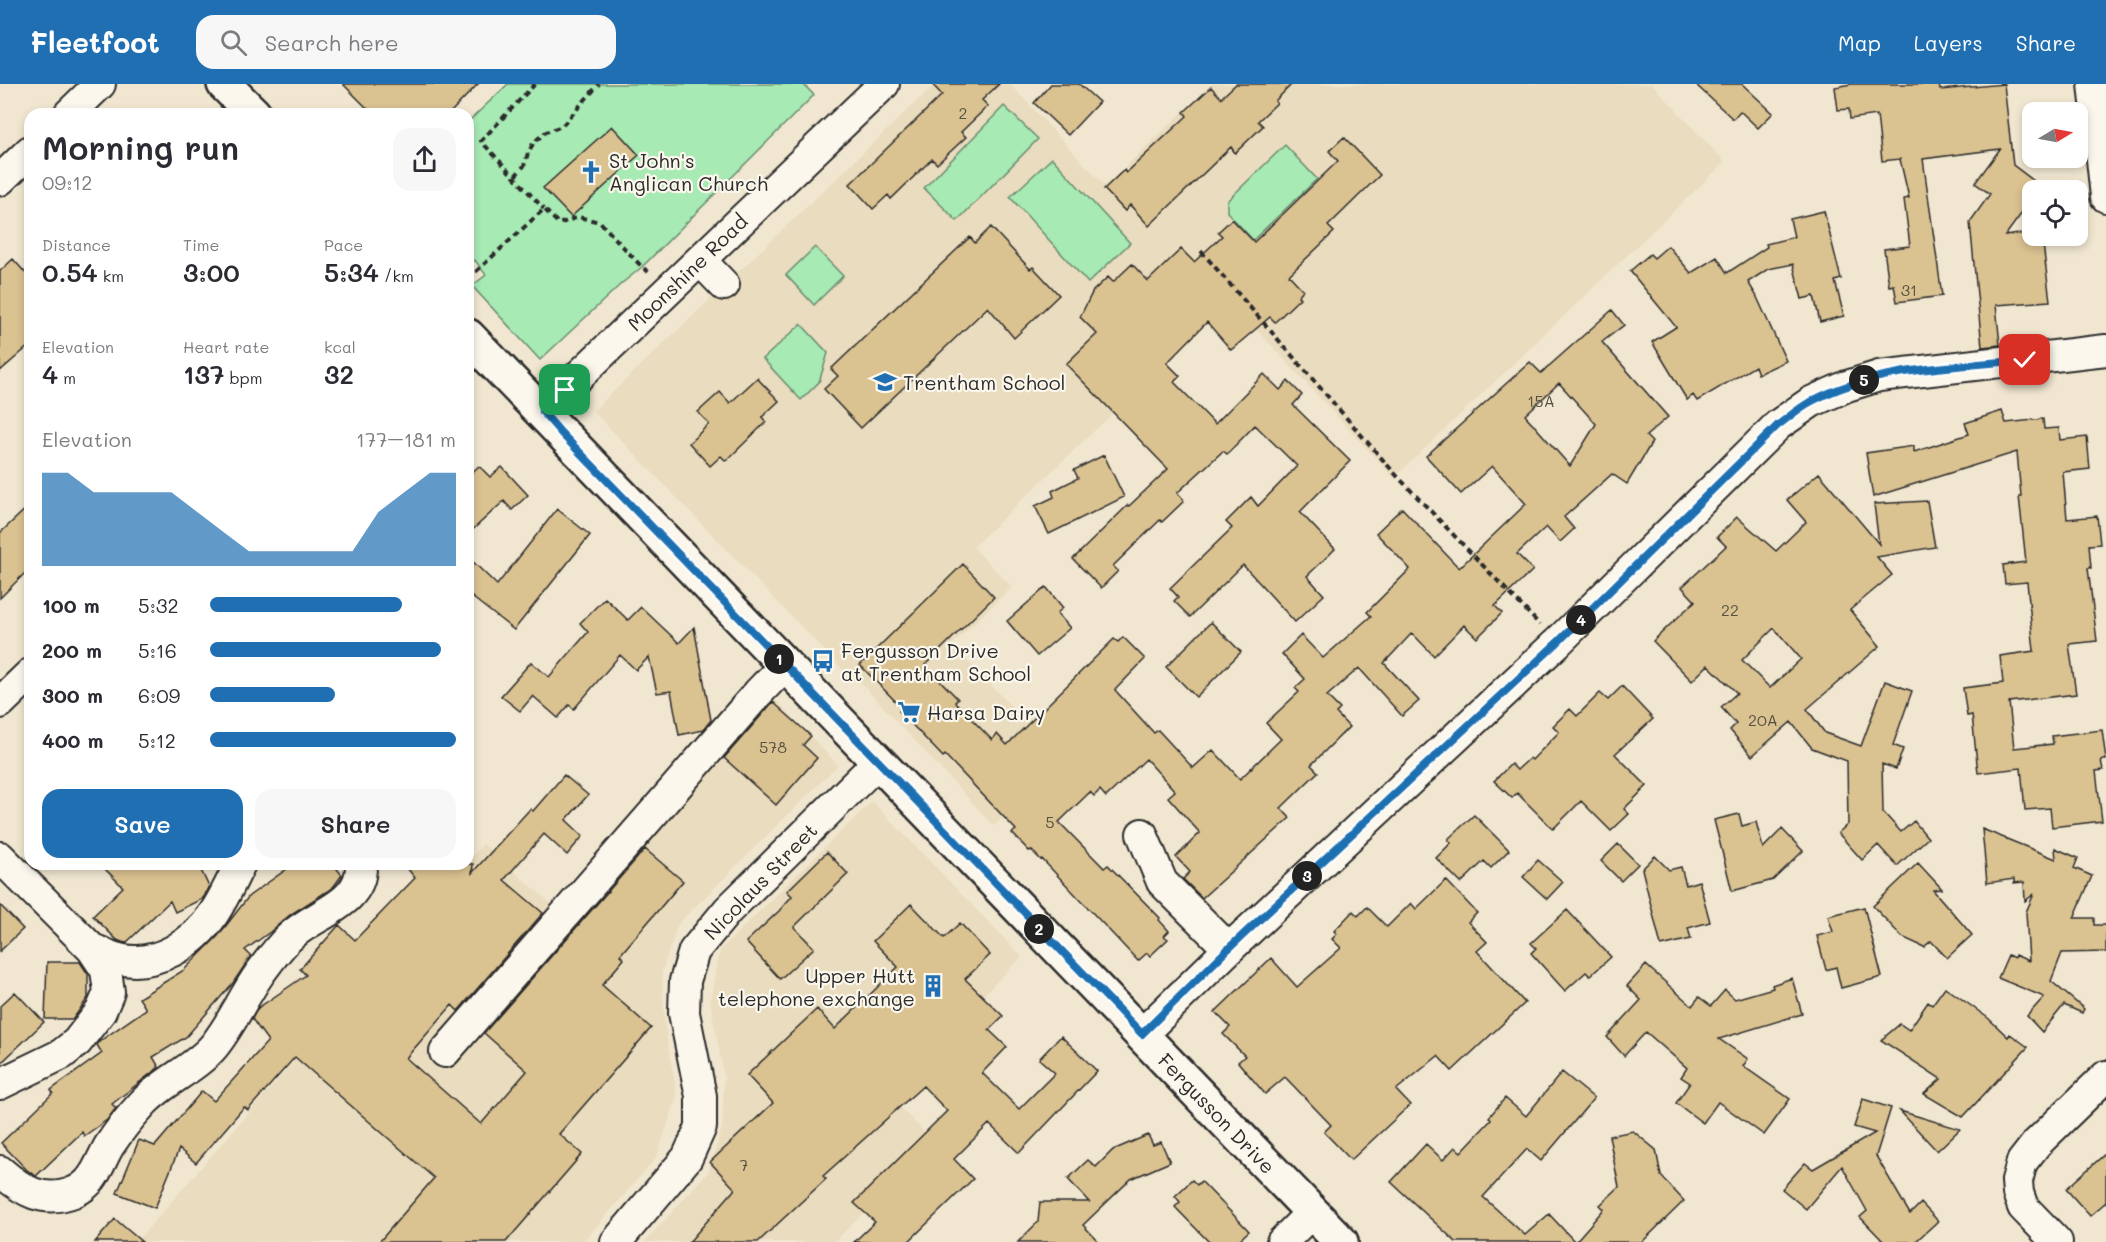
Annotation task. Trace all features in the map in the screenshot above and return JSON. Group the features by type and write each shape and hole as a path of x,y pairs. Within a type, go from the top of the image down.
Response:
{"main road":[{"path":"224,84 248,108"},
{"name":"Fergusson Drive","path":"474,342 1341,1242"}],"street":[{"path":"75,108 100,84"},
{"name":"Moonshine Road","path":"542,411 884,84"},
{"path":"2094,84 2106,197"},
{"path":"0,180 24,157"},
{"path":"699,260 724,285"},
{"path":"1142,1034 1228,949 1557,643 1778,425 1811,402 1847,386 1879,376 2106,350"},
{"path":"445,1052 758,693 785,665"},
{"path":"0,703 24,680"},
{"name":"Nicolaus Street","path":"616,1242 687,1158 701,1127 701,1096 684,1013 685,981 694,951 728,910 878,762"},
{"path":"1142,834 1162,882 1228,949"},
{"path":"0,857 92,949 106,970 109,992 101,1011 77,1042 62,1054 0,1084"},
{"path":"92,949 120,959 146,961 173,951 196,933 213,915 237,870"},
{"path":"0,1171 33,1195 53,1197 76,1191 92,1178 109,1147 144,1102 213,1048 260,974 292,934 336,907 356,889 361,870"},
{"path":"2057,1242 2023,1207 2017,1181 2022,1162 2036,1144 2106,1076"},
{"path":"1282,1242 1312,1212"}],"path":[{"path":"535,84 481,141 559,224 578,217 600,222 642,267 671,287"},
{"path":"515,176 524,166 534,142 546,132 562,126 598,84"},
{"path":"474,273 544,209"},
{"path":"1201,251 1397,476 1557,643"}],"shaded area":[{"name":"Trentham School","path":"935,84 1010,84 1105,186 1212,84 1652,84 1725,162 1394,478 1230,301 973,547 1012,587 952,645 1063,759 994,826 847,668 844,671 593,411"},
{"path":"756,679 838,765 678,924 662,971 665,1027 677,1097 656,1158 583,1242 136,1242 461,870 474,870 474,854 483,844 554,906"},
{"path":"872,801 1022,957 885,1092 935,1143 834,1242 645,1242 709,1171 722,1127 724,1077 710,1001 720,950"}],"green space":[{"path":"508,84 803,84 814,95 642,267 540,360 474,288 474,284 486,275 474,261 474,116"},
{"path":"1004,106 1038,139 957,221 924,188"},
{"path":"1285,145 1317,179 1253,240 1227,212 1227,201"},
{"path":"1052,158 1130,243 1088,283 1010,197"},
{"path":"815,247 843,276 814,305 786,275"},
{"path":"801,324 828,353 819,382 801,400 763,359"}],"building":[{"path":"343,84 478,84 455,108 367,108"},
{"path":"932,84 999,84 982,100 988,106 961,132 966,137 937,164 932,159 891,199 888,195 873,209 850,184 942,95"},
{"path":"1051,84 1079,84 1099,102 1068,135 1034,103"},
{"path":"1236,84 1292,84 1275,101 1277,103 1258,121 1263,126 1235,153 1231,147 1149,226 1130,205 1125,211 1104,189 1124,170 1126,173 1187,116 1184,112 1211,87 1221,98"},
{"path":"1695,84 1742,84 1773,113 1758,128 1740,111 1733,119"},
{"path":"1851,84 1939,84 1940,90 2004,84 2013,165 2033,180 2022,180 2022,213 2005,236 2022,233 2022,246 2043,246 2050,301 1996,305 2000,345 1982,347 1970,222 1990,194 1975,183 2000,149 1923,159 1942,296 1897,302 1894,285 1889,286 1884,249 1910,246 1904,199 1909,198 1900,159 1882,161 1877,115 1850,119 1849,109 1838,110 1835,87"},
{"name":"St John's Anglican Church","path":"612,126 639,155 571,217 543,188"},
{"path":"1344,137 1380,175 1328,226 1334,232 1289,275 1303,290 1298,296 1300,298 1275,322 1270,317 1231,350 1207,322 1167,363 1180,376 1174,382 1215,424 1264,374 1280,390 1288,381 1302,395 1293,405 1350,461 1300,512 1335,549 1307,576 1324,595 1295,622 1243,565 1190,617 1174,601 1178,597 1170,588 1232,528 1226,522 1251,497 1258,506 1297,466 1255,425 1227,454 1223,451 1177,493 1184,501 1162,522 1160,520 1113,566 1118,571 1101,588 1073,559 1168,469 1066,364 1097,334 1080,317 1093,291 1108,277 1113,282 1132,264 1148,281 1181,249 1194,262 1222,236 1218,232 1232,219 1254,242 1338,161 1329,151"},
{"path":"1824,211 1841,279 1835,281 1844,316 1820,322 1814,296 1802,299 1793,264 1768,269 1748,282 1786,361 1758,374 1755,366 1697,401 1693,395 1687,400 1652,342 1676,327 1630,271 1650,254 1654,258 1668,246 1691,273 1717,257 1727,273 1767,247 1766,244 1794,237 1790,219"},
{"path":"991,227 1030,269 1033,267 1059,295 1014,338 988,307 861,428 824,389 838,376 831,369 970,237 975,243"},
{"path":"13,259 24,271 24,350 0,371 0,271"},
{"path":"1612,310 1624,325 1602,342 1668,417 1646,436 1652,442 1627,484 1612,474 1564,517 1574,529 1560,542 1546,527 1517,554 1533,570 1495,606 1502,613 1477,638 1464,625 1434,656 1412,633 1384,663 1419,701 1402,716 1359,668 1327,696 1340,709 1336,713 1349,727 1311,765 1318,772 1281,808 1290,818 1202,898 1183,879 1190,872 1176,857 1200,833 1168,797 1175,791 1146,759 1106,797 1100,790 1094,796 1090,792 1059,822 1104,868 1108,865 1160,918 1159,920 1169,931 1164,936 1168,939 1150,956 1147,953 1138,961 1042,859 1031,850 1029,851 1012,833 1016,830 945,755 943,757 899,711 902,708 860,665 963,564 994,597 925,665 958,699 955,702 992,740 997,734 1007,745 1114,639 1118,642 1123,637 1145,659 1115,690 1154,733 1158,730 1193,768 1213,750 1240,779 1281,739 1266,723 1299,692 1295,688 1305,679 1282,654 1301,635 1323,658 1371,616 1367,612 1410,569 1376,533 1402,508 1459,568 1526,504 1492,466 1461,494 1426,456 1530,362 1541,373","holes":["1559,383 1596,424 1570,466 1525,415"]},
{"path":"757,378 779,401 762,417 766,422 726,461 721,456 710,466 689,443 709,424 698,412 720,392 730,403"},
{"path":"2002,411 2006,423 2043,419 2044,429 2059,428 2060,440 2087,437 2090,469 2063,472 2067,519 2097,516 2100,544 2089,545 2091,568 2088,568 2097,641 2069,644 2076,694 2009,702 2014,748 2053,744 2052,736 2102,730 2106,760 2101,760 2103,770 2096,771 2102,821 2052,827 2050,808 2025,810 2021,768 1978,773 1972,715 1967,716 1963,688 2003,683 2000,656 2034,651 2027,582 2005,584 2003,565 2026,562 2017,452 1873,497 1866,453 1914,446 1914,452 1969,434 1965,423"},
{"path":"1104,455 1124,497 1049,534 1035,506 1054,497 1052,491 1078,478 1074,470"},
{"path":"479,466 490,477 502,467 528,495 512,510 504,501 474,528 474,471"},
{"path":"1819,473 1879,544 1874,504 1927,501 1935,547 1877,557 1892,575 1850,610 1880,646 1807,709 1825,733 1861,746 1885,681 1912,691 1893,745 1903,749 1896,769 1882,764 1883,812 1901,832 1914,821 1928,838 1897,866 1878,845 1862,860 1838,833 1848,824 1847,761 1812,748 1791,722 1752,756 1730,730 1736,724 1721,707 1737,693 1708,665 1692,681 1653,641 1695,601 1682,587 1726,546 1717,537 1737,517 1776,551 1806,522 1787,500","holes":["1774,628 1801,659 1770,688 1742,660"]},
{"path":"557,509 590,535 514,630 474,599 474,563 497,585"},
{"path":"24,511 24,574 0,598 0,533"},
{"path":"1046,587 1063,608 1057,613 1070,628 1037,656 1007,621"},
{"path":"605,598 628,620 641,607 679,643 694,627 711,720 703,730 679,735 671,691 657,693 649,657 636,670 620,655 574,709 569,705 558,718 533,696 520,711 501,696 531,662 549,677 588,632 580,623"},
{"path":"1211,622 1241,652 1196,697 1166,667"},
{"path":"1622,686 1653,719 1615,754 1647,786 1624,809 1629,814 1611,831 1581,801 1553,829 1517,793 1512,798 1494,781 1511,764 1517,770 1530,758 1532,760 1559,732 1553,726 1570,709 1577,716 1600,693 1608,700"},
{"path":"773,702 811,736 803,745 817,758 776,805 724,758"},
{"path":"564,775 588,795 566,820 583,836 567,855 544,834 504,880 543,913 458,1011 452,1005 406,1058 481,1124 527,1071 484,1033 645,849 683,881 620,955 624,959 602,985 651,1028 559,1134 582,1154 506,1242 379,1242 434,1178 295,1057 248,1110 244,1107 196,1163 179,1149 155,1208 117,1193 139,1140 155,1146 202,1091 214,1101 268,1041 252,1019 258,1008 306,975 300,969 339,925 355,940 415,878 409,870 472,870 472,873 530,809 533,811"},
{"path":"1739,814 1742,826 1756,822 1763,848 1782,829 1803,851 1773,880 1732,891 1714,820"},
{"path":"1474,815 1509,850 1491,868 1484,861 1461,883 1436,858 1451,843 1448,839"},
{"path":"1982,829 2056,859 2055,848 2078,858 2074,868 2092,876 2074,918 2094,918 2094,925 2106,925 2106,952 2062,953 2051,981 2084,1009 2082,1013 2064,1005 2042,1032 2027,1016 2044,997 1998,978 2008,955 2014,958 2015,955 2029,961 2026,912 2034,894 2025,901 2024,882 2014,883 2014,879 1987,883"},
{"path":"1618,844 1638,864 1621,881 1601,861"},
{"path":"827,852 848,874 794,927 814,948 780,979 746,942 779,911 792,896 787,891"},
{"path":"1655,856 1669,870 1681,867 1686,885 1699,881 1710,922 1688,928 1691,939 1661,946 1642,869"},
{"path":"1538,860 1563,882 1547,899 1523,877"},
{"path":"1918,863 1942,889 1933,890 1972,935 1947,958 1931,941 1924,947 1902,937 1873,906"},
{"path":"106,870 201,870 209,887 202,899 175,912 170,901 126,943 117,940 93,916 123,887"},
{"path":"286,870 338,870 342,875 334,886 291,914 245,950 251,956 233,983 186,1037 153,1057 159,1067 112,1104 116,1108 107,1120 84,1136 82,1132 36,1176 27,1170 1,1143 53,1093 51,1090 102,1053 97,1045 100,1041 146,1009 139,998 184,970 218,936 249,896"},
{"path":"1446,880 1477,913 1468,922 1487,942 1477,951 1525,1003 1452,1071 1438,1056 1396,1090 1410,1105 1351,1160 1324,1132 1331,1125 1285,1077 1265,1094 1238,1062 1245,1056 1223,1034 1230,1027 1215,1012 1271,958 1297,987 1341,948 1332,939 1337,934 1334,931 1353,911 1358,916 1367,907 1387,927 1411,903 1416,909"},
{"path":"911,904 944,938 960,923 990,955 965,979 1003,1016 989,1030 1007,1047 982,1073 1019,1109 1055,1073 1039,1059 1061,1036 1097,1071 1019,1153 989,1124 954,1159 973,1179 908,1242 854,1242 875,1222 854,1203 947,1111 923,1086 823,1176 826,1179 758,1242 689,1242 735,1189 710,1162 773,1103 747,1075 817,1009 835,1029 898,967 873,941"},
{"path":"0,905 23,929 0,951"},
{"path":"1864,907 1882,977 1841,988 1836,967 1826,970 1817,936 1833,932 1828,916"},
{"path":"1567,910 1611,957 1590,976 1586,972 1565,991 1531,953 1536,948 1531,943"},
{"path":"47,962 80,962 88,974 88,998 73,1019 45,1019"},
{"path":"1646,965 1692,1006 1699,997 1711,1006 1725,990 1735,999 1773,988 1772,985 1792,978 1802,1014 1719,1039 1748,1059 1743,1066 1790,1099 1764,1135 1718,1102 1703,1123 1676,1103 1690,1083 1681,1077 1687,1068 1646,1032 1624,1056 1607,1037 1641,1000 1627,986"},
{"path":"1945,987 1988,1018 2008,1037 2010,1034 2028,1047 1963,1117 1924,1094 1941,1079 1881,1040 1900,1024 1909,1030 1928,1002 1932,1005"},
{"path":"15,992 44,1022 0,1064 0,1006"},
{"path":"1562,1072 1594,1098 1541,1161 1527,1149 1483,1197 1525,1235 1549,1214 1575,1242 1456,1242 1391,1182 1426,1144 1443,1160 1455,1147 1461,1152 1491,1120 1489,1117 1505,1098 1526,1116"},
{"path":"1863,1099 1891,1108 1876,1156 1910,1214 1921,1203 1938,1221 1915,1242 1884,1242 1860,1217 1867,1211 1842,1166 1806,1209 1782,1189 1805,1163 1813,1169 1875,1133 1854,1127"},
{"path":"1900,1111 1960,1129 1937,1151"},
{"path":"1633,1131 1656,1150 1661,1176 1684,1201 1642,1242 1575,1242 1604,1209 1600,1205 1619,1187 1609,1136"},
{"path":"1148,1135 1153,1145 1161,1142 1170,1162 1131,1179 1083,1225 1099,1242 1018,1242 1038,1222 1040,1202 1089,1202 1068,1179 1088,1160 1096,1167 1113,1150"},
{"path":"2106,1153 2106,1202 2090,1216 2066,1189"},
{"path":"1192,1180 1197,1185 1201,1181 1249,1231 1237,1242 1209,1242 1175,1207 1180,1202 1175,1196"},
{"path":"115,1219 142,1242 95,1242"}],"place":[{"name":"St John's Anglican Church","path":"591,172"},
{"name":"Trentham School","path":"885,382"},
{"name":"Fergusson Drive at Trentham School","path":"823,661"},
{"name":"Harsa Dairy","path":"909,712"},
{"name":"Upper Hutt telephone exchange","path":"933,986"}],"route":[{"path":"565,390 542,411 561,433 1142,1034 1228,949 1557,643 1778,425 1811,402 1847,386 1879,376 2025,360"}]}
